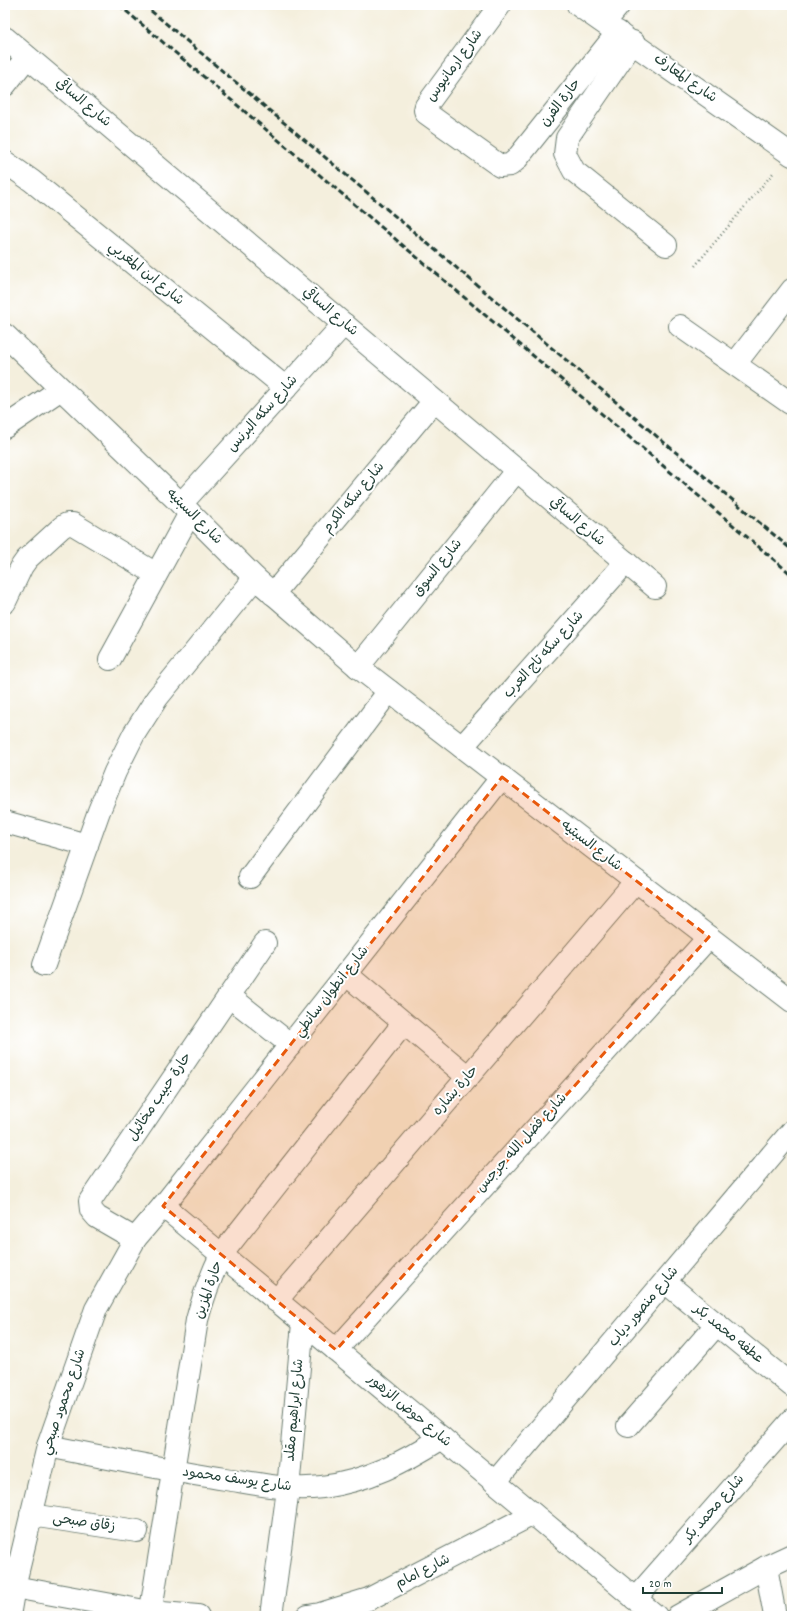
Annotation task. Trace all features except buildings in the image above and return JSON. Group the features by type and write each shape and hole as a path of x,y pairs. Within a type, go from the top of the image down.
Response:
{"street":[{"name":"شارع ارمانيوس","path":"500,5 426,106 425,110 426,114 500,166"},
{"name":"شارع المعارف","path":"578,5 619,32 791,154"},
{"path":"619,5 619,32 567,138 566,154 574,171 666,245"},
{"name":"حارة الفرن","path":"500,166 510,165 516,160 619,32"},
{"name":"شارع الساقي","path":"5,38 655,587"},
{"path":"5,85 28,57"},
{"name":"شارع ابن المغربي","path":"5,162 32,181 286,388"},
{"path":"735,364 792,290"},
{"name":"شارع سكه البرنس","path":"110,659 156,574 185,508 286,388 344,324"},
{"path":"680,326 790,403"},
{"name":"شارع السبتيه","path":"5,335 185,508 255,578 358,666 792,1001"},
{"path":"5,427 61,389"},
{"name":"شارع سكه الكرم","path":"273,594 434,401"},
{"name":"شارع السوق","path":"358,666 517,470"},
{"path":"5,602 22,566 27,559 62,527 68,524 73,524 156,574"},
{"name":"شارع سكه تاج العرب","path":"462,747 626,562"},
{"path":"44,965 87,844 115,772 134,734 157,698 255,578"},
{"path":"250,877 389,691"},
{"name":"شارع انطوان سانطي","path":"163,1206 502,777"},
{"path":"5,822 87,844"},
{"name":"حارة بشاره","path":"276,1301 636,881"},
{"name":"شارع فضل الله جرجس","path":"336,1350 709,937"},
{"name":"حارة حبيب مخائيل","path":"135,1239 93,1214 90,1201 265,943"},
{"path":"346,974 468,1077"},
{"path":"228,996 291,1045"},
{"name":"حارة المزين","path":"150,1614 197,1320 204,1295 221,1255 404,1024"},
{"name":"شارع منصور دياب","path":"495,1482 792,1131"},
{"name":"شارع حوض الزهور","path":"163,1206 656,1616"},
{"name":"شارع محمود صبحي","path":"9,1616 14,1587 48,1446 96,1309 135,1239 163,1206"},
{"name":"عطفه محمد بكر","path":"665,1282 792,1386"},
{"name":"شارع ابراهيم مقلد","path":"271,1616 288,1489 303,1323"},
{"path":"628,1426 716,1324"},
{"name":"شارع محمد بكر","path":"635,1599 792,1420"},
{"name":"شارع يوسف محمود","path":"48,1446 172,1471 288,1489 322,1487 356,1480 389,1468 442,1438"},
{"name":"شارع امام","path":"308,1616 320,1614 369,1599 533,1514"},
{"name":"زقاق صبحى","path":"31,1516 137,1531"},
{"path":"678,1616 766,1567 792,1555"},
{"path":"766,1567 775,1616"},
{"path":"14,1587 150,1614 198,1616"}],"path":[{"path":"695,266 791,154"}],"highlighted area":[{"path":"502,777 709,937 336,1350 163,1206"}],"railway":[{"path":"119,5 792,575"},
{"path":"144,5 792,550"}]}
